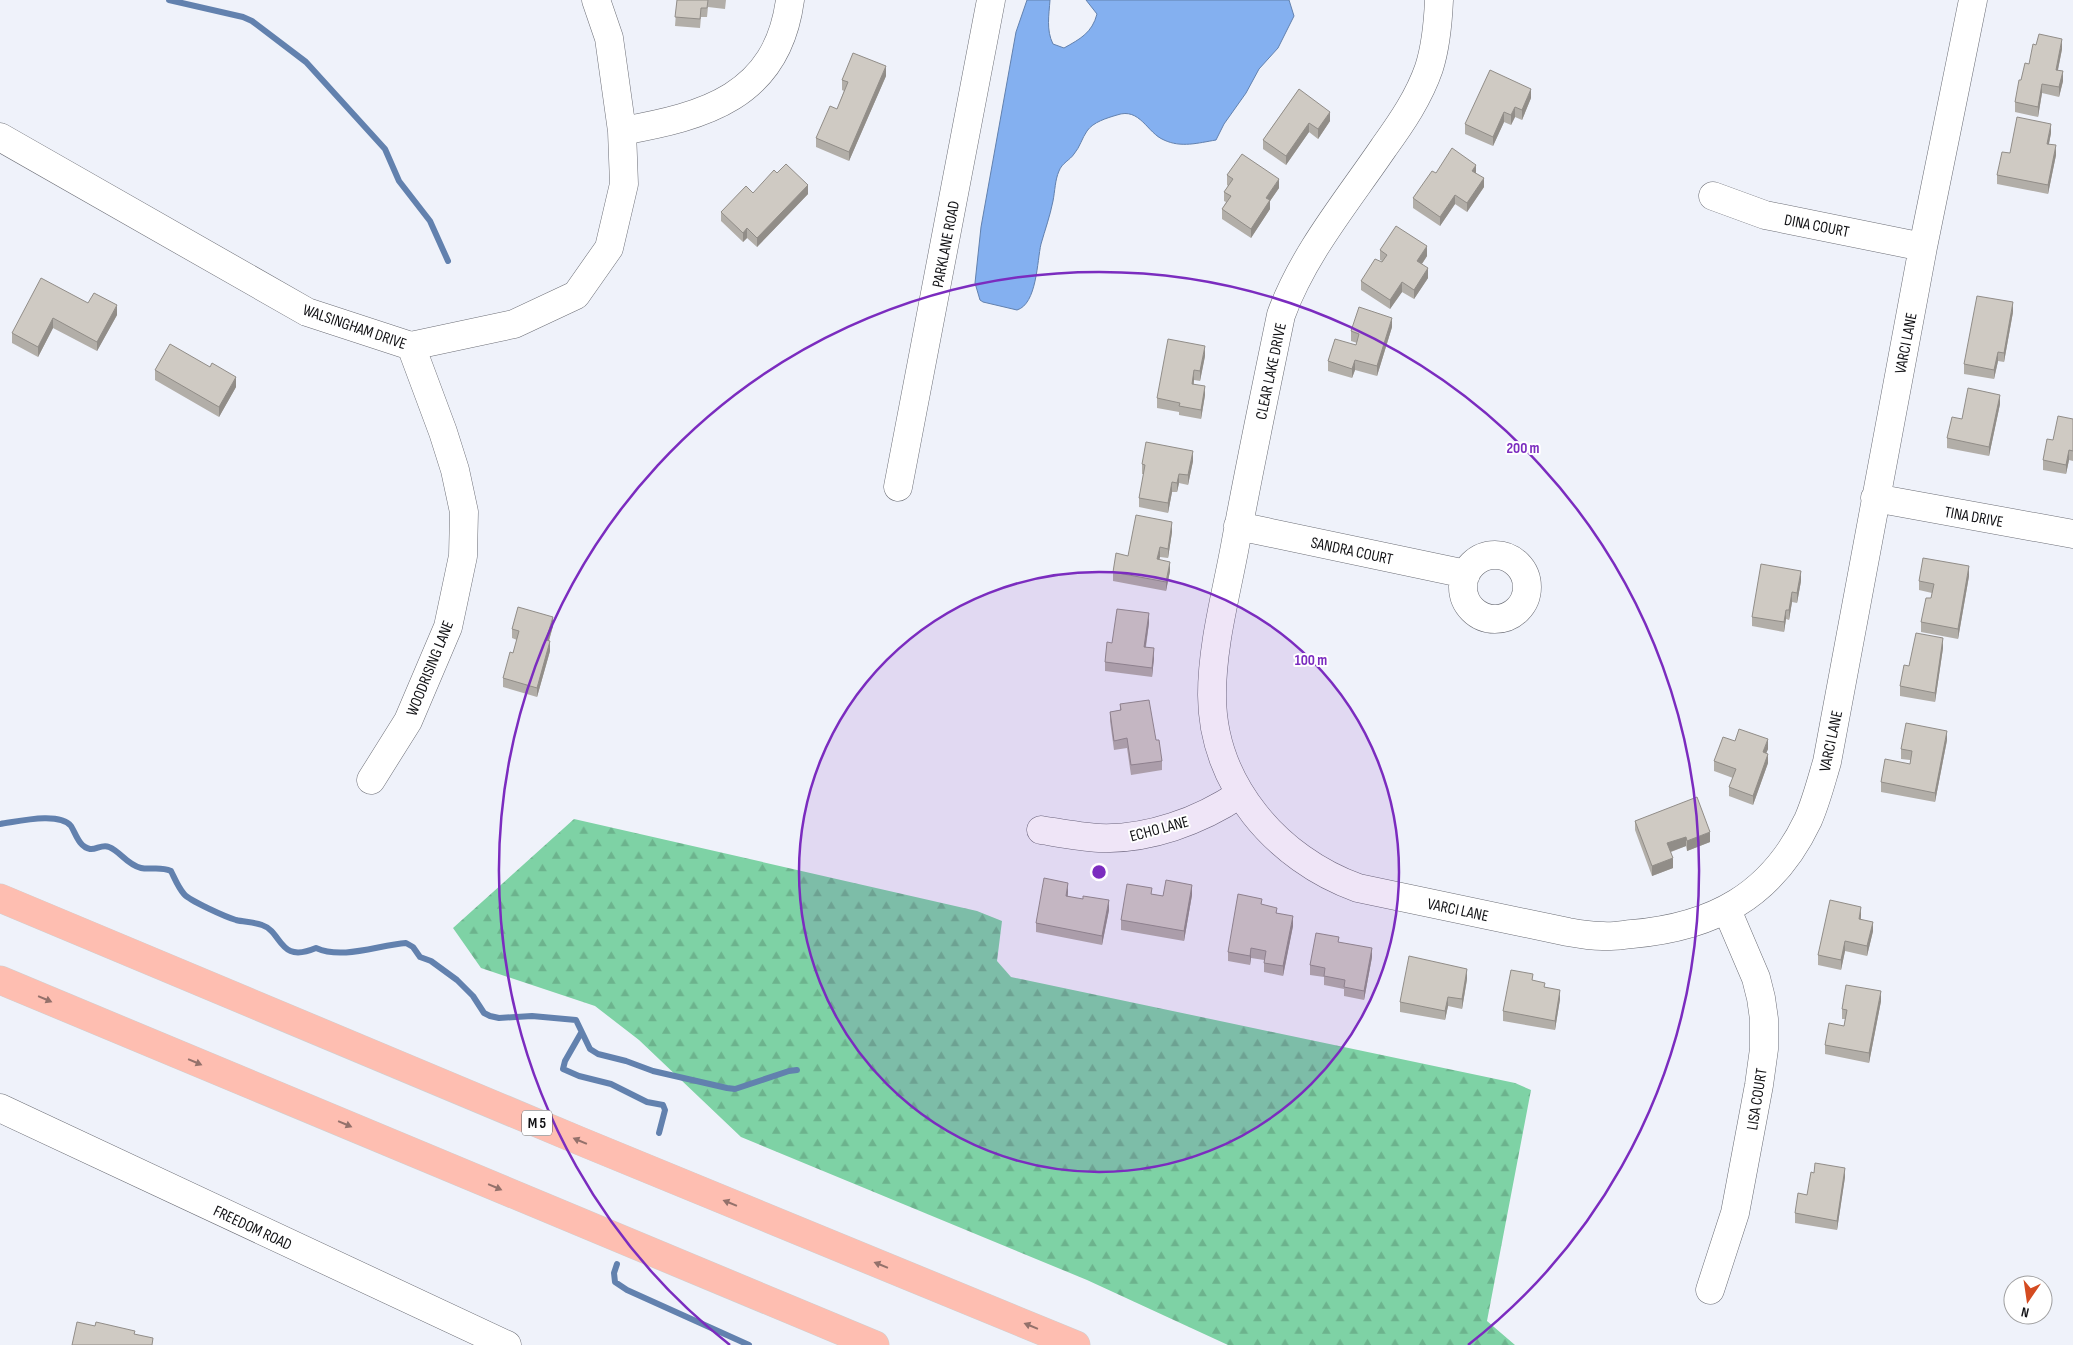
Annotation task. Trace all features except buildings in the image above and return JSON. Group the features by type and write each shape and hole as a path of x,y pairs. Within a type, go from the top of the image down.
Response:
{"highway":[{"name":"M 5","path":"0,898 580,1141 1076,1345"},
{"path":"0,980 875,1345"}],"street":[{"name":"WALSINGHAM DRIVE","path":"0,137 307,312 411,346 514,324 576,295 609,248 624,184 622,131 609,38 596,0"},
{"path":"622,131 684,118 719,105 739,93 760,74 778,46 790,0"},
{"name":"PARKLANE ROAD","path":"898,487 992,0"},
{"name":"CLEAR LAKE DRIVE","path":"1236,786 1216,734 1213,715 1212,679 1238,526 1281,315 1287,298 1304,266 1416,99 1429,67 1433,50 1438,0"},
{"name":"VARCI LANE","path":"1236,786 1260,822 1295,856 1326,875 1358,888 1568,932 1601,936 1665,931 1703,920 1727,910 1752,894 1787,854 1808,820 1827,762 1923,247 1973,0"},
{"name":"DINA COURT","path":"1712,196 1765,215 1923,247"},
{"name":"WOODRISING LANE","path":"370,780 408,721 448,627 463,556 464,512 455,470 411,346"},
{"name":"TINA DRIVE","path":"1875,498 2073,534"},
{"name":"SANDRA COURT","path":"1238,526 1466,574"},
{"name":"ECHO LANE","path":"1042,830 1097,838 1121,838 1141,835 1198,818 1219,808 1236,786"},
{"name":"LISA COURT","path":"1710,1290 1735,1213 1764,1049 1764,1019 1758,985 1727,910"},
{"name":"FREEDOM ROAD","path":"0,1108 507,1345"}],"green space":[{"path":"574,819 977,911 1002,921 997,961 1011,977 1515,1083 1531,1090 1487,1321 1515,1345 1228,1345 1087,1280 741,1137 639,1040 595,1006 481,968 453,928"}],"water":[{"path":"1027,0 1050,0 1049,33 1053,44 1064,48 1085,35 1095,21 1097,14 1086,0 1289,0 1294,16 1278,48 1259,69 1216,140 1190,144 1170,142 1158,137 1137,118 1125,113 1105,119 1090,128 1076,151 1059,171 1052,207 1041,244 1032,291 1029,300 1017,310 983,302 980,300 975,283 981,227 1016,32"}],"waterway":[{"path":"169,0 243,17 252,21 306,62 385,149 399,181 430,221 448,261"},
{"path":"0,824 47,818 65,822 71,826 80,843 86,848 92,849 106,846 141,868 171,871 180,889 193,901 236,920 262,925 269,929 288,950 294,952 304,952 316,948 338,953 406,943 413,947 420,957 431,961 457,980 473,996 484,1013 499,1018 532,1016 576,1020 590,1049 598,1054 626,1061 653,1071 735,1089 797,1070"},
{"path":"581,1033 565,1061 563,1069 579,1076 611,1084 647,1102 663,1105 665,1110 659,1133"},
{"path":"617,1264 614,1273 615,1282 627,1290 749,1345"}]}
